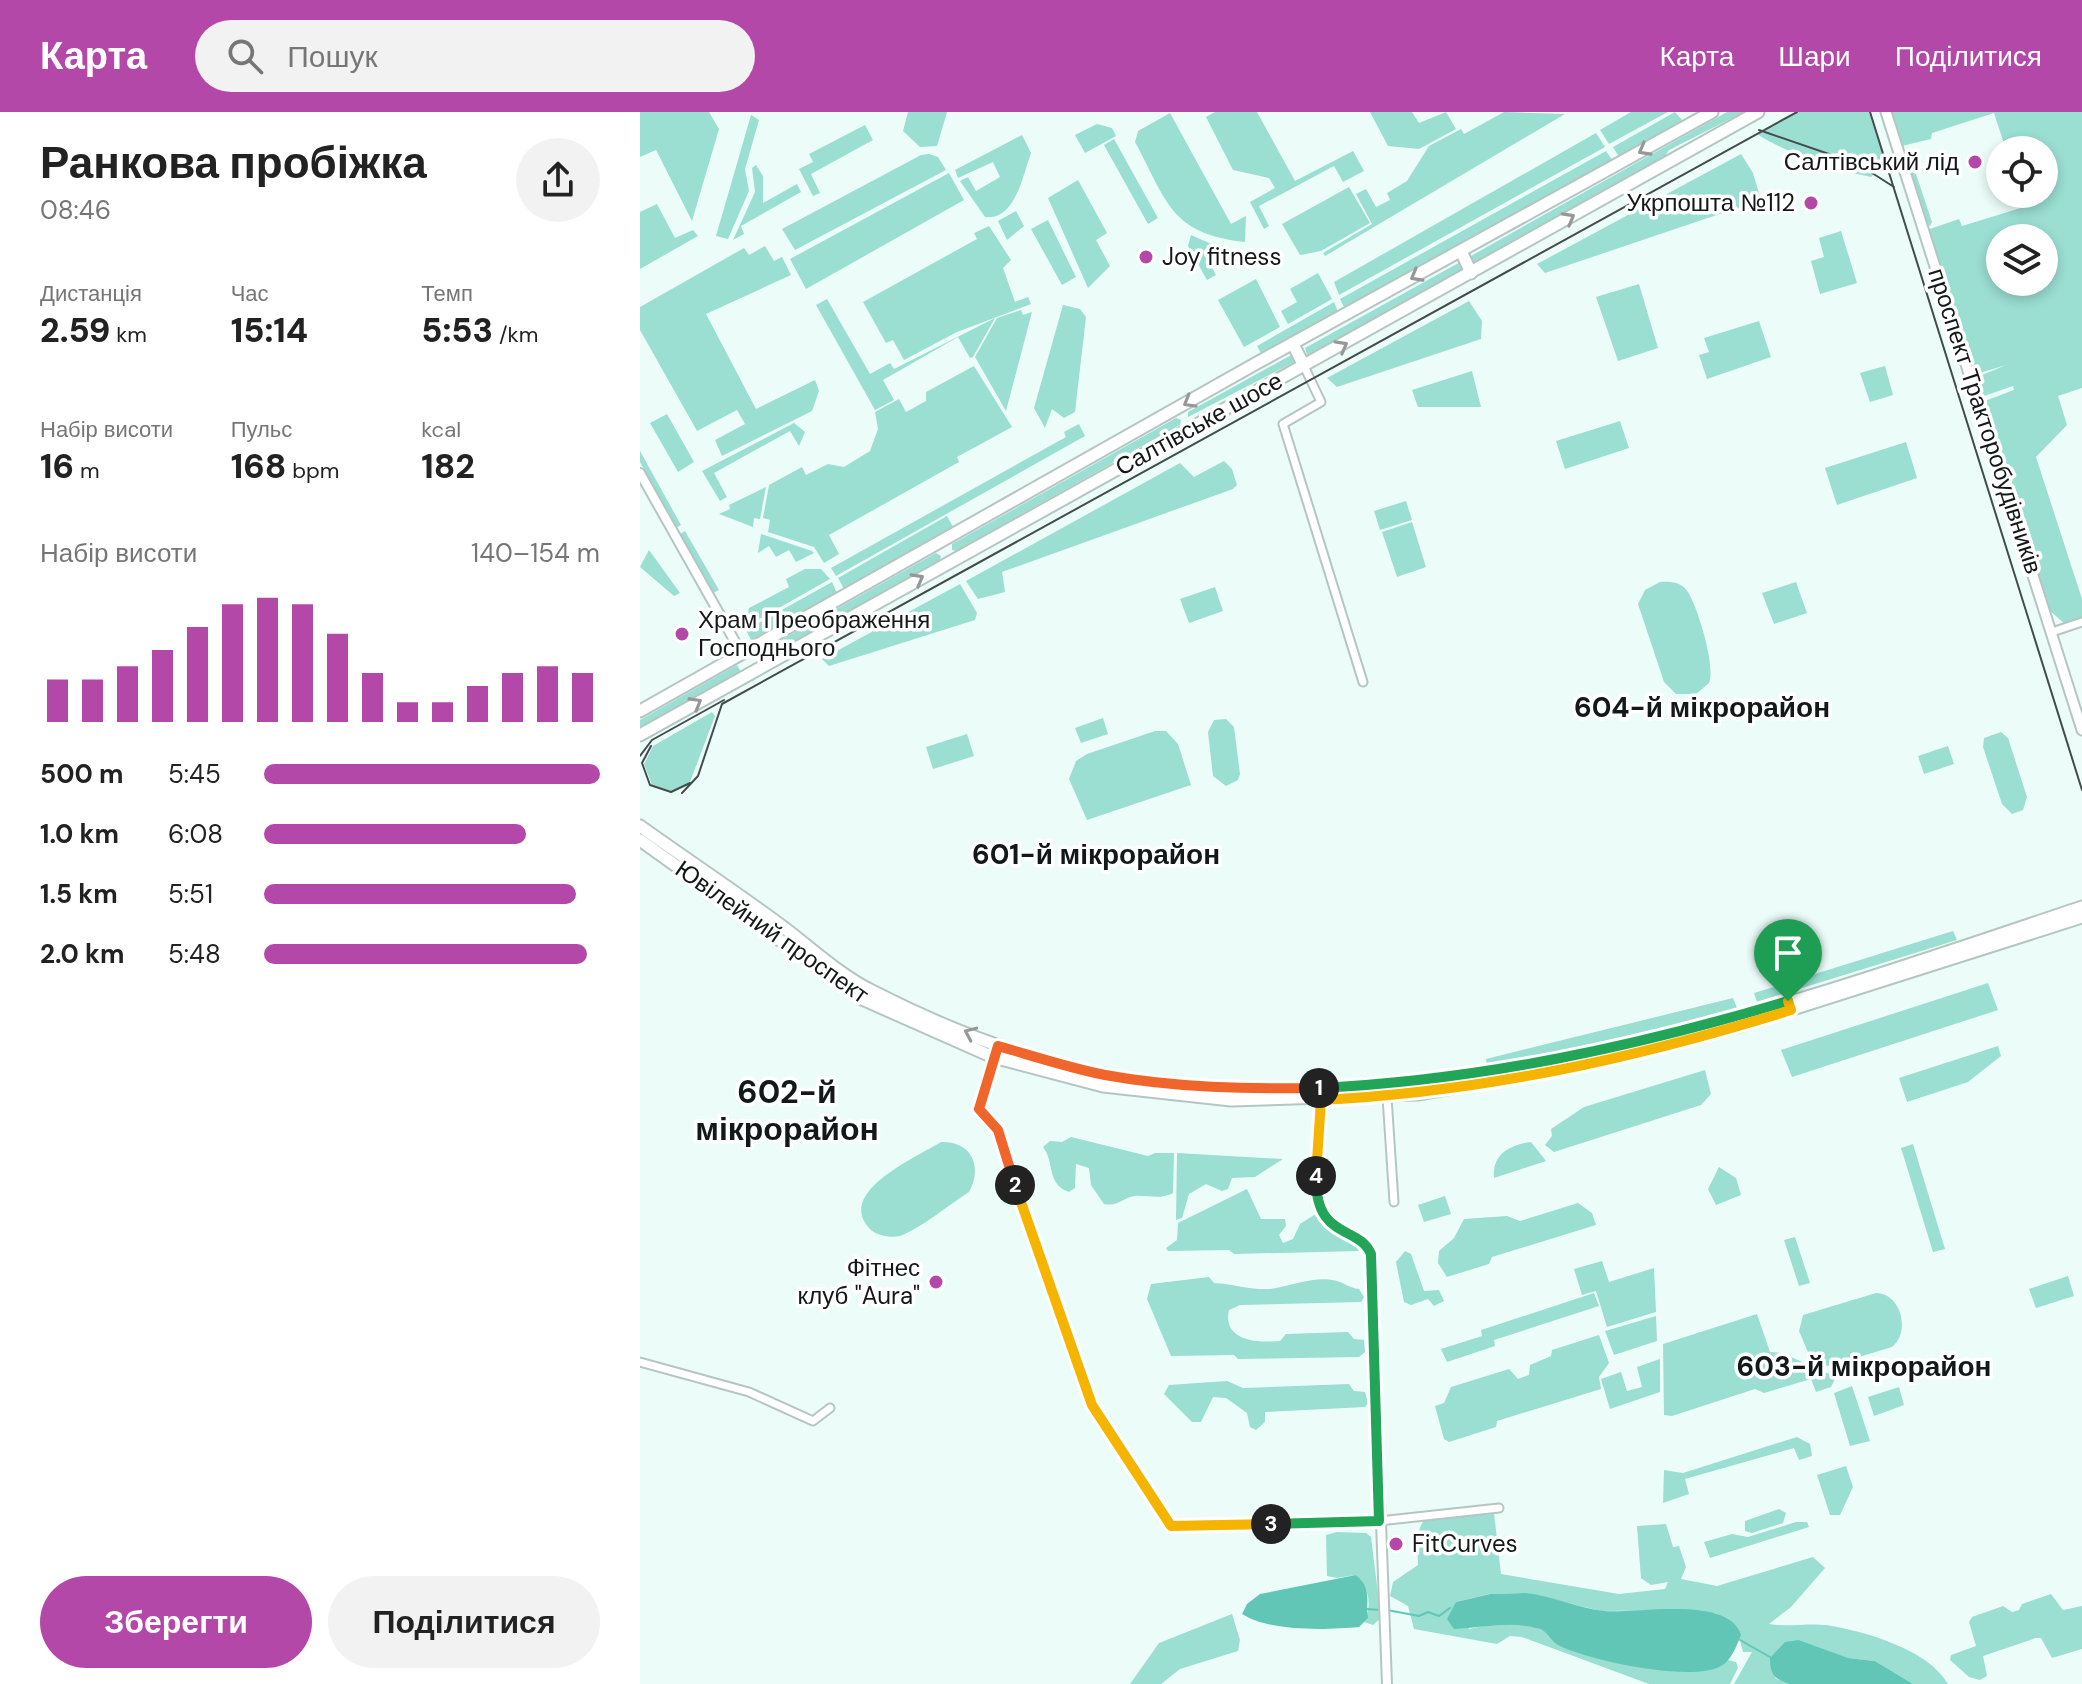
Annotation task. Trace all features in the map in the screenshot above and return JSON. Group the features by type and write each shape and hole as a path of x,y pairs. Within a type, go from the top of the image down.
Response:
{"main road":[{"name":"Салтівське шосе","path":"640,711 1712,112"},
{"name":"Салтівське шосе","path":"640,735 1758,112"},
{"name":"проспект Тракторобудівників","path":"1886,112 2082,730"},
{"path":"1461,251 1471,273"},
{"path":"1293,344 1304,366"},
{"path":"939,543 950,562"},
{"path":"742,654 751,671"},
{"name":"Ювілейний проспект","path":"640,826 862,985 995,1052 1101,1074 1230,1089 1477,1081"},
{"name":"Ювілейний проспект","path":"640,840 862,999 995,1052 1103,1086 1178,1097 1321,1100 1387,1097 1477,1081 1702,1032 2082,917"},
{"name":"Ювілейний проспект","path":"1790,1006 2082,907"}],"street":[{"path":"1304,366 1321,402 1283,424 1363,682"},
{"path":"640,473 742,654"},
{"path":"2052,632 2082,622"},
{"path":"995,1052 979,1109 998,1130 1092,1405 1171,1526 1379,1521 1499,1508"},
{"path":"1387,1097 1394,1202"},
{"path":"1321,1100 1318,1199 1335,1229 1364,1244 1371,1254 1387,1684"},
{"path":"640,1362 749,1392 813,1421 830,1408"}],"shaded area":[{"path":"640,112 709,112 719,129 692,221 656,150 640,157"},
{"path":"908,112 947,112 937,146 920,147 903,131"},
{"path":"1215,112 1257,112 1295,181 1353,151 1364,171 1343,182 1334,166 1259,206 1269,226 1264,229 1250,202 1275,188 1269,178 1233,170 1206,117"},
{"path":"1370,112 1412,112 1419,123 1446,112 1456,129 1419,149 1388,146"},
{"path":"1504,112 1565,114 1325,256 1323,253 1372,224 1356,194 1366,189 1376,207 1390,200 1387,193 1407,181 1429,146 1461,129 1464,134"},
{"path":"1631,112 1668,112 1609,144 1600,130"},
{"path":"1675,112 1683,121 1619,157 1613,147"},
{"path":"1727,112 1744,112 1669,150 1665,156 1471,264 1469,257"},
{"path":"1796,112 1869,112 1886,163 1871,177 1812,160 1757,134"},
{"path":"1891,112 2082,112 2082,388 2058,396 2067,425 2036,457 2082,599 2082,619 2065,624 2049,610 2028,544 2033,542 1982,402 2014,390 2013,386 1981,397 1975,378 2006,365 1973,375 1927,230 1959,219 1962,226 2021,208 2058,208 2058,136 2001,136 1994,113 1932,133 1931,139 1902,146"},
{"path":"1170,113 1231,224 1246,216 1245,242 1201,231 1174,211 1164,197 1135,142 1138,131"},
{"path":"751,115 759,120 745,169 749,191 728,239 716,236"},
{"path":"1097,124 1112,128 1116,136 1085,153 1075,135"},
{"path":"865,125 873,140 811,174 820,193 813,196 799,169 813,162 809,154"},
{"path":"1596,133 1605,147 1339,295 1334,282"},
{"path":"1022,135 1031,153 1021,184 1004,212 985,217 960,181 968,177 976,191 1000,177 993,162 958,178 955,170"},
{"path":"1114,139 1158,218 1148,224 1104,145"},
{"path":"1606,151 1613,161 1346,311 1340,299"},
{"path":"1909,153 1932,222 1930,226 1926,224 1905,157"},
{"path":"1741,154 1753,173 1761,200 1545,273 1537,264"},
{"path":"921,155 938,157 946,170 795,250 782,229"},
{"path":"756,165 763,176 763,203 797,184 801,192 741,226 744,234 733,240 755,192 752,168"},
{"path":"949,173 964,200 806,289 790,259"},
{"path":"1078,180 1107,233 1096,240 1110,266 1088,288 1048,198"},
{"path":"1349,187 1370,223 1321,251 1300,255 1282,224"},
{"path":"657,204 675,238 693,230 698,236 640,269 640,212"},
{"path":"1016,211 1024,226 1007,240 998,221"},
{"path":"1048,220 1076,277 1062,285 1031,229"},
{"path":"989,226 1011,260 1003,268 1015,302 1028,297 1031,304 957,332 904,360 893,340 886,343 863,302 977,239 974,233"},
{"path":"1841,231 1857,283 1820,294 1811,261 1824,257 1819,238"},
{"path":"1191,235 1218,247 1205,255 1216,275 1207,280 1188,246"},
{"path":"765,246 774,261 782,257 791,275 706,314 756,409 815,380 819,391 812,411 722,456 715,440 745,424 737,410 697,431 640,330 640,307 744,248 749,255"},
{"path":"1462,261 1465,268 1307,355 1305,348"},
{"path":"1318,273 1332,299 1288,324 1281,311 1297,302 1290,289"},
{"path":"1256,279 1280,327 1244,347 1218,300"},
{"path":"1639,284 1658,348 1618,361 1596,297"},
{"path":"827,299 870,374 890,363 894,369 995,318 973,357 970,358 958,337 883,380 894,400 875,410 816,305"},
{"path":"1469,301 1482,321 1481,339 1337,387 1327,378"},
{"path":"1334,302 1339,314 1263,357 1257,346"},
{"path":"1063,305 1080,309 1086,317 1075,412 1064,418 1052,409 1045,428 1034,408"},
{"path":"1021,310 1023,315 1032,312 1006,411 975,357 997,318"},
{"path":"1759,321 1771,357 1707,379 1699,355 1709,352 1704,338"},
{"path":"1293,354 1296,361 1188,417 1188,412"},
{"path":"974,366 1012,427 957,457 959,462 829,535 839,554 824,563 814,547 768,532 770,520 763,518 769,485 802,467 806,475 828,464 844,467 870,451 878,429 875,412 899,399 906,412 926,401 926,392"},
{"path":"1885,366 1893,395 1870,402 1860,373"},
{"path":"1472,371 1481,407 1418,407 1412,390"},
{"path":"667,414 694,462 678,472 650,423"},
{"path":"1176,418 1181,420 1180,425 956,551 952,550 952,544"},
{"path":"1620,421 1629,448 1565,469 1556,441"},
{"path":"794,423 805,432 799,446 790,431 714,473 727,497 720,501 702,471"},
{"path":"1079,424 1085,436 836,576 831,568 1066,437 1064,432"},
{"path":"1906,442 1917,478 1837,505 1825,468"},
{"path":"640,451 681,525 676,528 640,462"},
{"path":"1224,461 1232,469 1237,485 1233,489 1002,572 1005,592 978,599 966,581 1180,463 1194,477"},
{"path":"766,487 760,519 754,518 753,527 719,514 730,509 729,505"},
{"path":"1406,501 1412,520 1380,530 1374,511"},
{"path":"947,516 953,527 844,589 838,578"},
{"path":"1412,522 1426,567 1397,577 1382,532"},
{"path":"685,531 719,590 713,593 680,534"},
{"path":"761,534 814,553 796,562 789,550 776,557 769,546 758,553"},
{"path":"649,550 680,593 674,596 640,567"},
{"path":"936,553 941,556 940,561 761,659 758,657 758,653"},
{"path":"805,569 821,569 830,579 745,627 749,608 789,587 786,579"},
{"path":"832,582 837,593 751,640 746,630"},
{"path":"1660,582 1676,583 1685,589 1701,624 1711,675 1709,683 1696,694 1676,694 1664,682 1638,604 1645,590"},
{"path":"1796,582 1807,613 1774,624 1762,593"},
{"path":"960,584 977,613 975,620 829,666 822,659"},
{"path":"1215,587 1223,611 1189,623 1180,599"},
{"path":"737,665 741,672 640,728 640,720"},
{"path":"712,712 715,716 690,782 671,791 652,785 644,764 653,746"},
{"path":"1103,718 1108,734 1081,743 1075,728"},
{"path":"1226,719 1234,727 1240,774 1238,780 1226,786 1213,776 1208,732 1214,720"},
{"path":"1155,731 1166,731 1178,744 1191,785 1087,820 1069,779 1076,761 1087,754"},
{"path":"2001,732 2008,738 2027,797 2023,810 2012,814 2002,804 1983,747 1984,738"},
{"path":"967,734 974,756 933,769 926,747"},
{"path":"1948,746 1954,764 1924,774 1918,756"},
{"path":"1953,931 1957,940 1757,1002 1754,993"},
{"path":"1988,983 1998,1010 1792,1077 1781,1050"},
{"path":"1733,998 1737,1008 1624,1038 1487,1066 1486,1059"},
{"path":"1998,1046 2001,1056 1968,1082 1907,1102 1899,1078"},
{"path":"1705,1070 1711,1094 1701,1105 1554,1152 1545,1145 1552,1136 1551,1129 1584,1107"},
{"path":"1071,1137 1148,1156 1174,1153 1173,1193 1159,1197 1135,1196 1104,1204 1091,1185 1089,1168 1076,1164 1075,1188 1069,1192 1057,1184 1043,1147 1050,1141 1062,1142"},
{"path":"941,1142 960,1146 972,1157 975,1174 969,1192 908,1233 893,1237 871,1230 862,1216 863,1203 870,1190 898,1167"},
{"path":"1531,1142 1546,1161 1494,1178 1496,1163 1504,1152"},
{"path":"1913,1144 1945,1249 1933,1252 1901,1148"},
{"path":"1177,1153 1283,1159 1255,1177 1232,1178 1228,1189 1222,1191 1206,1184 1189,1194 1182,1218 1176,1220"},
{"path":"1719,1167 1736,1178 1741,1195 1716,1205 1708,1189"},
{"path":"1247,1189 1261,1219 1285,1219 1286,1226 1279,1235 1283,1243 1293,1239 1300,1224 1314,1215 1322,1218 1332,1233 1361,1247 1358,1251 1234,1254 1229,1250 1168,1251 1166,1248 1177,1240 1178,1223"},
{"path":"1445,1196 1451,1214 1424,1222 1418,1205"},
{"path":"1578,1203 1592,1213 1596,1225 1492,1257 1489,1264 1447,1277 1438,1263 1439,1251 1454,1238 1464,1219 1507,1216 1520,1221"},
{"path":"1795,1237 1810,1283 1799,1286 1784,1240"},
{"path":"1405,1251 1411,1254 1424,1291 1439,1290 1444,1301 1434,1306 1428,1299 1411,1305 1404,1302 1396,1262"},
{"path":"1602,1261 1609,1282 1654,1268 1656,1312 1607,1327 1596,1291 1582,1295 1574,1269"},
{"path":"2068,1276 2074,1296 2036,1308 2029,1289"},
{"path":"1209,1277 1214,1283 1255,1289 1320,1279 1359,1289 1364,1297 1361,1302 1240,1305 1229,1310 1228,1320 1236,1334 1262,1341 1280,1341 1286,1334 1348,1332 1354,1339 1364,1340 1365,1352 1359,1357 1238,1359 1234,1355 1171,1356 1147,1299 1151,1284"},
{"path":"1594,1293 1599,1306 1494,1340 1495,1346 1447,1362 1441,1349 1482,1336 1481,1330"},
{"path":"1876,1293 1892,1299 1900,1314 1901,1332 1892,1347 1829,1366 1813,1364 1799,1331 1803,1315"},
{"path":"1757,1314 1770,1352 1782,1353 1836,1377 1831,1387 1816,1392 1811,1379 1764,1393 1755,1389 1672,1416 1664,1415 1663,1344"},
{"path":"1656,1316 1657,1341 1614,1355 1605,1331"},
{"path":"1599,1335 1609,1363 1599,1377 1601,1389 1497,1421 1496,1427 1449,1442 1444,1439 1435,1406 1444,1403 1451,1387 1509,1369 1518,1379 1529,1375 1530,1365 1551,1356 1552,1350"},
{"path":"1660,1359 1660,1392 1610,1409 1601,1379 1621,1372 1627,1391 1642,1387 1637,1367"},
{"path":"1227,1381 1243,1388 1349,1384 1354,1391 1365,1392 1368,1403 1365,1407 1265,1412 1265,1422 1256,1430 1250,1427 1247,1413 1226,1398 1213,1397 1201,1422 1192,1422 1164,1394 1169,1385"},
{"path":"1852,1386 1870,1441 1850,1446 1834,1393"},
{"path":"1899,1387 1904,1405 1874,1416 1868,1397"},
{"path":"1797,1437 1810,1444 1812,1456 1799,1460 1794,1448 1685,1479 1689,1494 1663,1503 1664,1470 1683,1473"},
{"path":"1846,1466 1853,1487 1840,1515 1830,1515 1817,1475"},
{"path":"1779,1509 1786,1513 1783,1523 1752,1533 1745,1531 1745,1521"},
{"path":"1494,1513 1501,1574 1619,1594 1665,1589 1668,1582 1651,1585 1641,1578 1637,1526 1666,1524 1673,1547 1679,1546 1686,1567 1681,1579 1717,1586 1813,1557 1825,1568 1791,1607 1769,1624 1826,1625 1876,1637 1926,1661 1948,1684 1913,1684 1875,1661 1847,1658 1799,1640 1775,1678 1789,1684 1734,1684 1752,1652 1743,1652 1740,1640 1717,1614 1691,1610 1601,1611 1526,1593 1489,1594 1456,1602 1469,1629 1496,1624 1525,1625 1545,1631 1561,1646 1647,1667 1695,1670 1715,1667 1728,1660 1736,1662 1738,1668 1730,1684 1649,1684 1522,1637 1510,1636 1497,1644 1414,1629 1408,1606 1390,1596 1393,1582 1418,1565 1418,1535 1425,1519"},
{"path":"1796,1522 1807,1522 1809,1527 1710,1558 1704,1542 1732,1534 1748,1537"},
{"path":"1337,1532 1366,1533 1371,1537 1381,1618 1373,1625 1364,1622 1368,1598 1361,1580 1356,1575 1327,1576 1326,1535"},
{"path":"1356,1575 1365,1585 1367,1596 1368,1618 1359,1627 1283,1627 1242,1614 1247,1604 1260,1594"},
{"path":"1526,1593 1604,1611 1701,1611 1719,1615 1733,1623 1741,1635 1731,1657 1721,1666 1707,1671 1664,1671 1615,1663 1572,1651 1558,1645 1540,1629 1529,1626 1454,1629 1447,1619 1456,1602 1490,1594"},
{"path":"2051,1594 2063,1610 2082,1606 2082,1649 2052,1658 2041,1638 2036,1638 1983,1656 1987,1676 1980,1680 1969,1677 1950,1660 1951,1655 1976,1646 1969,1622 1972,1617 2003,1606 2012,1612 2019,1610 2022,1604"},
{"path":"1232,1614 1240,1640 1238,1651 1180,1669 1161,1684 1130,1684 1159,1643"},
{"path":"1799,1640 1848,1658 1875,1661 1913,1684 1789,1684 1776,1678 1770,1658 1785,1642"}],"waterway":[{"path":"1387,1610 1419,1616 1428,1612 1439,1616 1450,1608"},
{"path":"1366,1609 1381,1610"},
{"path":"1740,1640 1770,1657"}],"tram line":[{"path":"682,793 698,776 722,704 1797,112"},
{"path":"1870,112 2082,790"},
{"path":"1759,130 1858,164 1894,187"},
{"path":"640,756 652,740 724,700"},
{"path":"651,746 642,763 650,785 671,792 690,783"}],"place":[{"name":"Салтівський лід","path":"1975,162"},
{"name":"Укрпошта №112","path":"1811,203"},
{"name":"Joy fitness","path":"1146,257"},
{"name":"Храм Преображення Господнього","path":"682,634"},
{"name":"Фітнес клуб \"Aura\"","path":"936,1282"},
{"name":"FitCurves","path":"1396,1544"}],"district":[{"name":"604-й мікрорайон","path":"1702,707"},
{"name":"601-й мікрорайон","path":"1096,854"},
{"name":"602-й мікрорайон","path":"787,1110"},
{"name":"603-й мікрорайон","path":"1864,1366"}],"route":[{"path":"1788,1001 1791,1010 1703,1037 1582,1065 1497,1083 1418,1094 1321,1100 1316,1181 1318,1199 1335,1229 1364,1244 1371,1254 1379,1521 1171,1526 1092,1405 1038,1255 998,1130 979,1109 987,1073 998,1046 1101,1074 1173,1085 1230,1089 1387,1085 1476,1075 1577,1057 1700,1028 1788,1001"}]}
